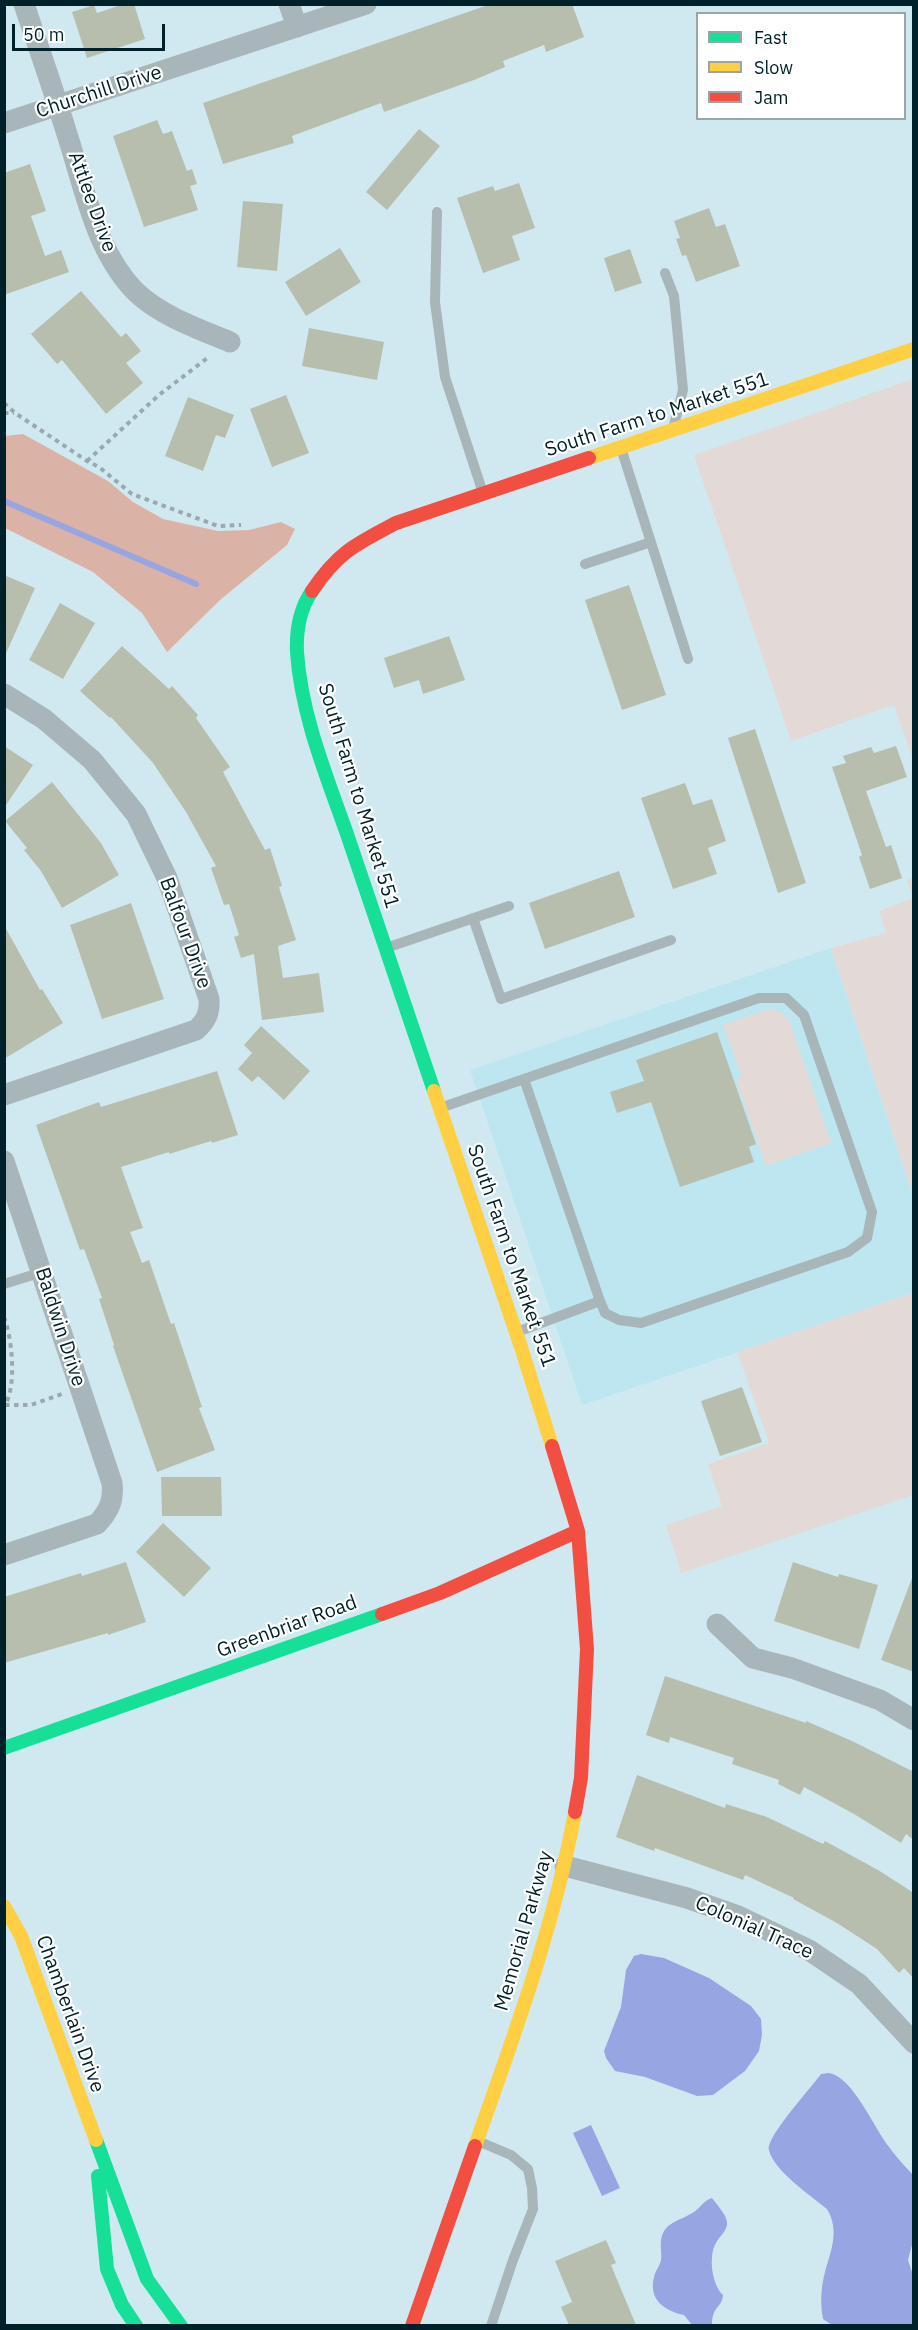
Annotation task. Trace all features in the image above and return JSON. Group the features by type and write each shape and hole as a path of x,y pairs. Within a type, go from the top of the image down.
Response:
{"main road":[{"name":"South Farm to Market 551","path":"578,1531 516,1332 326,773 304,699 297,654 301,610 314,587 348,548 396,523 914,349"},
{"name":"Greenbriar Road","path":"4,1748 440,1593 578,1531"},
{"name":"Memorial Parkway","path":"412,2325 527,2000 565,1866 581,1778 587,1649 578,1531"},
{"name":"Chamberlain Drive","path":"4,1906 21,1936 34,1968 147,2279 182,2325"},
{"name":"Chamberlain Drive","path":"94,2137 107,2269 119,2310 136,2325"}],"street":[{"name":"Attlee Drive","path":"24,4 98,231 122,275 138,294 162,310 187,324 230,342"},
{"path":"289,4 297,27"},
{"name":"Churchill Drive","path":"4,123 366,4"},
{"name":"Balfour Drive","path":"4,694 44,719 92,760 136,814 167,878 209,999 210,1008 203,1024 196,1030 4,1095"},
{"name":"Baldwin Drive","path":"4,1161 112,1483 113,1495 111,1506 97,1524 4,1555"},
{"path":"717,1624 753,1658 792,1668 880,1700 914,1720"},
{"name":"Colonial Trace","path":"565,1866 687,1898 738,1916 809,1950 859,1984 914,2043"}],"lane":[{"path":"437,212 435,302 445,377 483,493"},
{"path":"665,273 674,296 683,390 673,431"},
{"path":"621,448 688,659"},
{"path":"585,564 651,542"},
{"path":"386,948 508,906"},
{"path":"473,918 501,999 671,940"},
{"path":"440,1108 524,1079 759,998 786,999 804,1015 872,1212 867,1238 848,1252 641,1323 619,1320 605,1313 600,1301 524,1079"},
{"path":"4,1284 42,1272"},
{"path":"516,1332 600,1301"},
{"path":"477,2141 511,2155 528,2169 532,2188 533,2208 491,2325"}],"path":[{"path":"87,461 159,395 230,342"},
{"path":"4,403 15,413 99,467 132,494 218,526 242,525"},
{"path":"4,413 15,413"},
{"path":"4,1317 9,1337 12,1378 9,1398 5,1405 31,1405 63,1393"}],"shaded area":[{"path":"913,379 913,760 894,705 791,741 694,455"},
{"path":"23,434 108,481 133,502 163,519 218,531 249,530 281,522 295,529 287,545 220,600 167,652 142,613 93,572 5,528 5,436"},
{"path":"914,878 913,1195 831,948 886,933 879,911 913,898 907,880"},
{"path":"831,948 913,1195 913,1293 582,1405 470,1070"},
{"path":"769,1009 781,1013 790,1023 831,1143 766,1166 736,1080 742,1077 723,1025"},
{"path":"913,1293 913,1495 681,1573 666,1525 722,1506 708,1464 769,1443 737,1352"}],"water":[{"path":"641,1954 664,1958 709,1978 751,2006 761,2019 762,2035 759,2051 745,2071 713,2095 697,2096 645,2077 615,2071 606,2058 604,2051 621,2007 626,1970 634,1956"},
{"path":"829,2073 838,2077 855,2093 883,2139 913,2175 913,2241 908,2260 913,2275 913,2325 832,2325 823,2319 821,2301 823,2284 834,2233 831,2217 827,2209 785,2174 772,2158 769,2150 774,2135 790,2112 821,2074"},
{"path":"591,2125 620,2188 602,2196 573,2133"},
{"path":"712,2198 727,2222 712,2255 714,2278 723,2295 712,2319 712,2325 692,2325 684,2315 670,2311 656,2298 653,2292 654,2277 661,2260 661,2241 665,2230"}],"building":[{"path":"124,4 134,4 145,39 87,58 72,12 94,5 97,13"},
{"path":"491,4 572,4 584,37 546,52 544,45 503,61 505,67 474,80 384,112 381,103 292,136 294,143 223,164 203,103"},
{"path":"157,120 163,134 172,131 187,171 192,169 197,184 190,186 198,210 144,227 113,136"},
{"path":"419,129 440,146 387,210 366,192"},
{"path":"30,164 46,211 31,216 45,256 61,250 69,272 4,295 4,173"},
{"path":"519,183 535,228 512,236 520,260 483,273 457,198 493,186 495,191"},
{"path":"243,201 283,204 277,271 237,267"},
{"path":"709,208 716,227 725,224 740,266 696,282 686,255 682,256 676,239 680,238 674,221"},
{"path":"340,248 361,282 306,316 285,282"},
{"path":"630,249 642,283 615,292 604,258"},
{"path":"81,291 121,337 126,333 141,351 126,363 143,383 106,414 62,360 57,364 31,334"},
{"path":"309,328 384,342 377,380 302,366"},
{"path":"286,395 309,453 272,467 250,409"},
{"path":"188,397 234,415 225,438 216,435 203,471 165,456"},
{"path":"4,575 35,588 4,658"},
{"path":"629,585 666,695 622,710 585,600"},
{"path":"60,603 95,623 63,679 29,660"},
{"path":"449,636 465,680 423,694 419,680 394,688 384,658"},
{"path":"122,646 169,689 172,686 198,715 196,718 230,767 223,772 265,850 270,848 282,886 279,887 296,940 278,946 283,978 319,973 324,1012 262,1020 254,954 241,958 234,937 239,935 229,904 224,905 211,868 216,866 186,812 153,763 111,717 80,691"},
{"path":"755,729 806,883 778,893 728,738"},
{"path":"4,746 33,765 4,808"},
{"path":"896,746 907,777 866,791 886,847 891,845 902,878 870,889 859,857 862,855 832,767 846,763 843,756 871,747 874,753"},
{"path":"52,782 101,843 119,875 62,908 41,871 24,850 27,848 5,821"},
{"path":"685,783 693,805 712,799 726,841 708,848 717,874 673,889 641,798"},
{"path":"619,871 635,917 545,949 529,903"},
{"path":"131,903 164,999 102,1019 70,925"},
{"path":"4,925 40,990 42,989 63,1023 4,1059"},
{"path":"261,1026 310,1071 284,1100 258,1076 252,1082 238,1069 252,1053 244,1045"},
{"path":"717,1032 756,1144 749,1147 754,1162 680,1187 651,1102 617,1113 610,1092 644,1081 636,1060"},
{"path":"217,1071 238,1135 169,1154 169,1152 121,1167 143,1228 130,1232 142,1263 149,1260 171,1324 174,1323 202,1407 199,1408 215,1450 157,1472 113,1346 99,1299 102,1298 84,1249 80,1250 36,1125 99,1102 101,1107"},
{"path":"742,1387 762,1442 720,1456 701,1401"},
{"path":"161,1477 221,1477 222,1516 162,1516"},
{"path":"163,1523 211,1568 184,1597 136,1552"},
{"path":"126,1562 146,1622 108,1635 108,1633 4,1663 4,1597 81,1573 82,1576"},
{"path":"793,1562 838,1577 839,1574 878,1585 859,1649 774,1621"},
{"path":"912,1578 914,1578 914,1672 881,1660"},
{"path":"665,1676 806,1723 806,1721 914,1772 914,1840 906,1834 901,1843 804,1787 800,1795 778,1784 779,1780 732,1764 734,1758 670,1737 669,1743 646,1735"},
{"path":"637,1775 725,1808 726,1804 767,1817 823,1844 825,1841 914,1893 914,1979 904,1968 899,1973 877,1949 794,1898 745,1875 743,1880 655,1848 654,1851 616,1837"},
{"path":"606,2240 616,2263 611,2265 636,2325 569,2325 561,2307 572,2302 555,2261"}],"waterway":[{"path":"4,501 196,584"}],"traffic: fast":[{"path":"312,591 301,613 297,644 299,676 309,722 434,1091"},
{"path":"4,1748 382,1614"},
{"path":"96,2140 147,2279 181,2326"},
{"path":"98,2176 107,2269 122,2305 136,2326"}],"traffic: slow":[{"path":"589,458 914,349"},
{"path":"434,1091 521,1347 552,1446"},
{"path":"475,2146 544,1939 575,1812"},
{"path":"4,1906 21,1936 96,2140"}],"traffic: jam":[{"path":"312,591 339,558 396,523 589,458"},
{"path":"552,1446 578,1531 587,1649 581,1778 575,1812"},
{"path":"382,1614 440,1593 578,1531"},
{"path":"412,2326 475,2146"}]}
